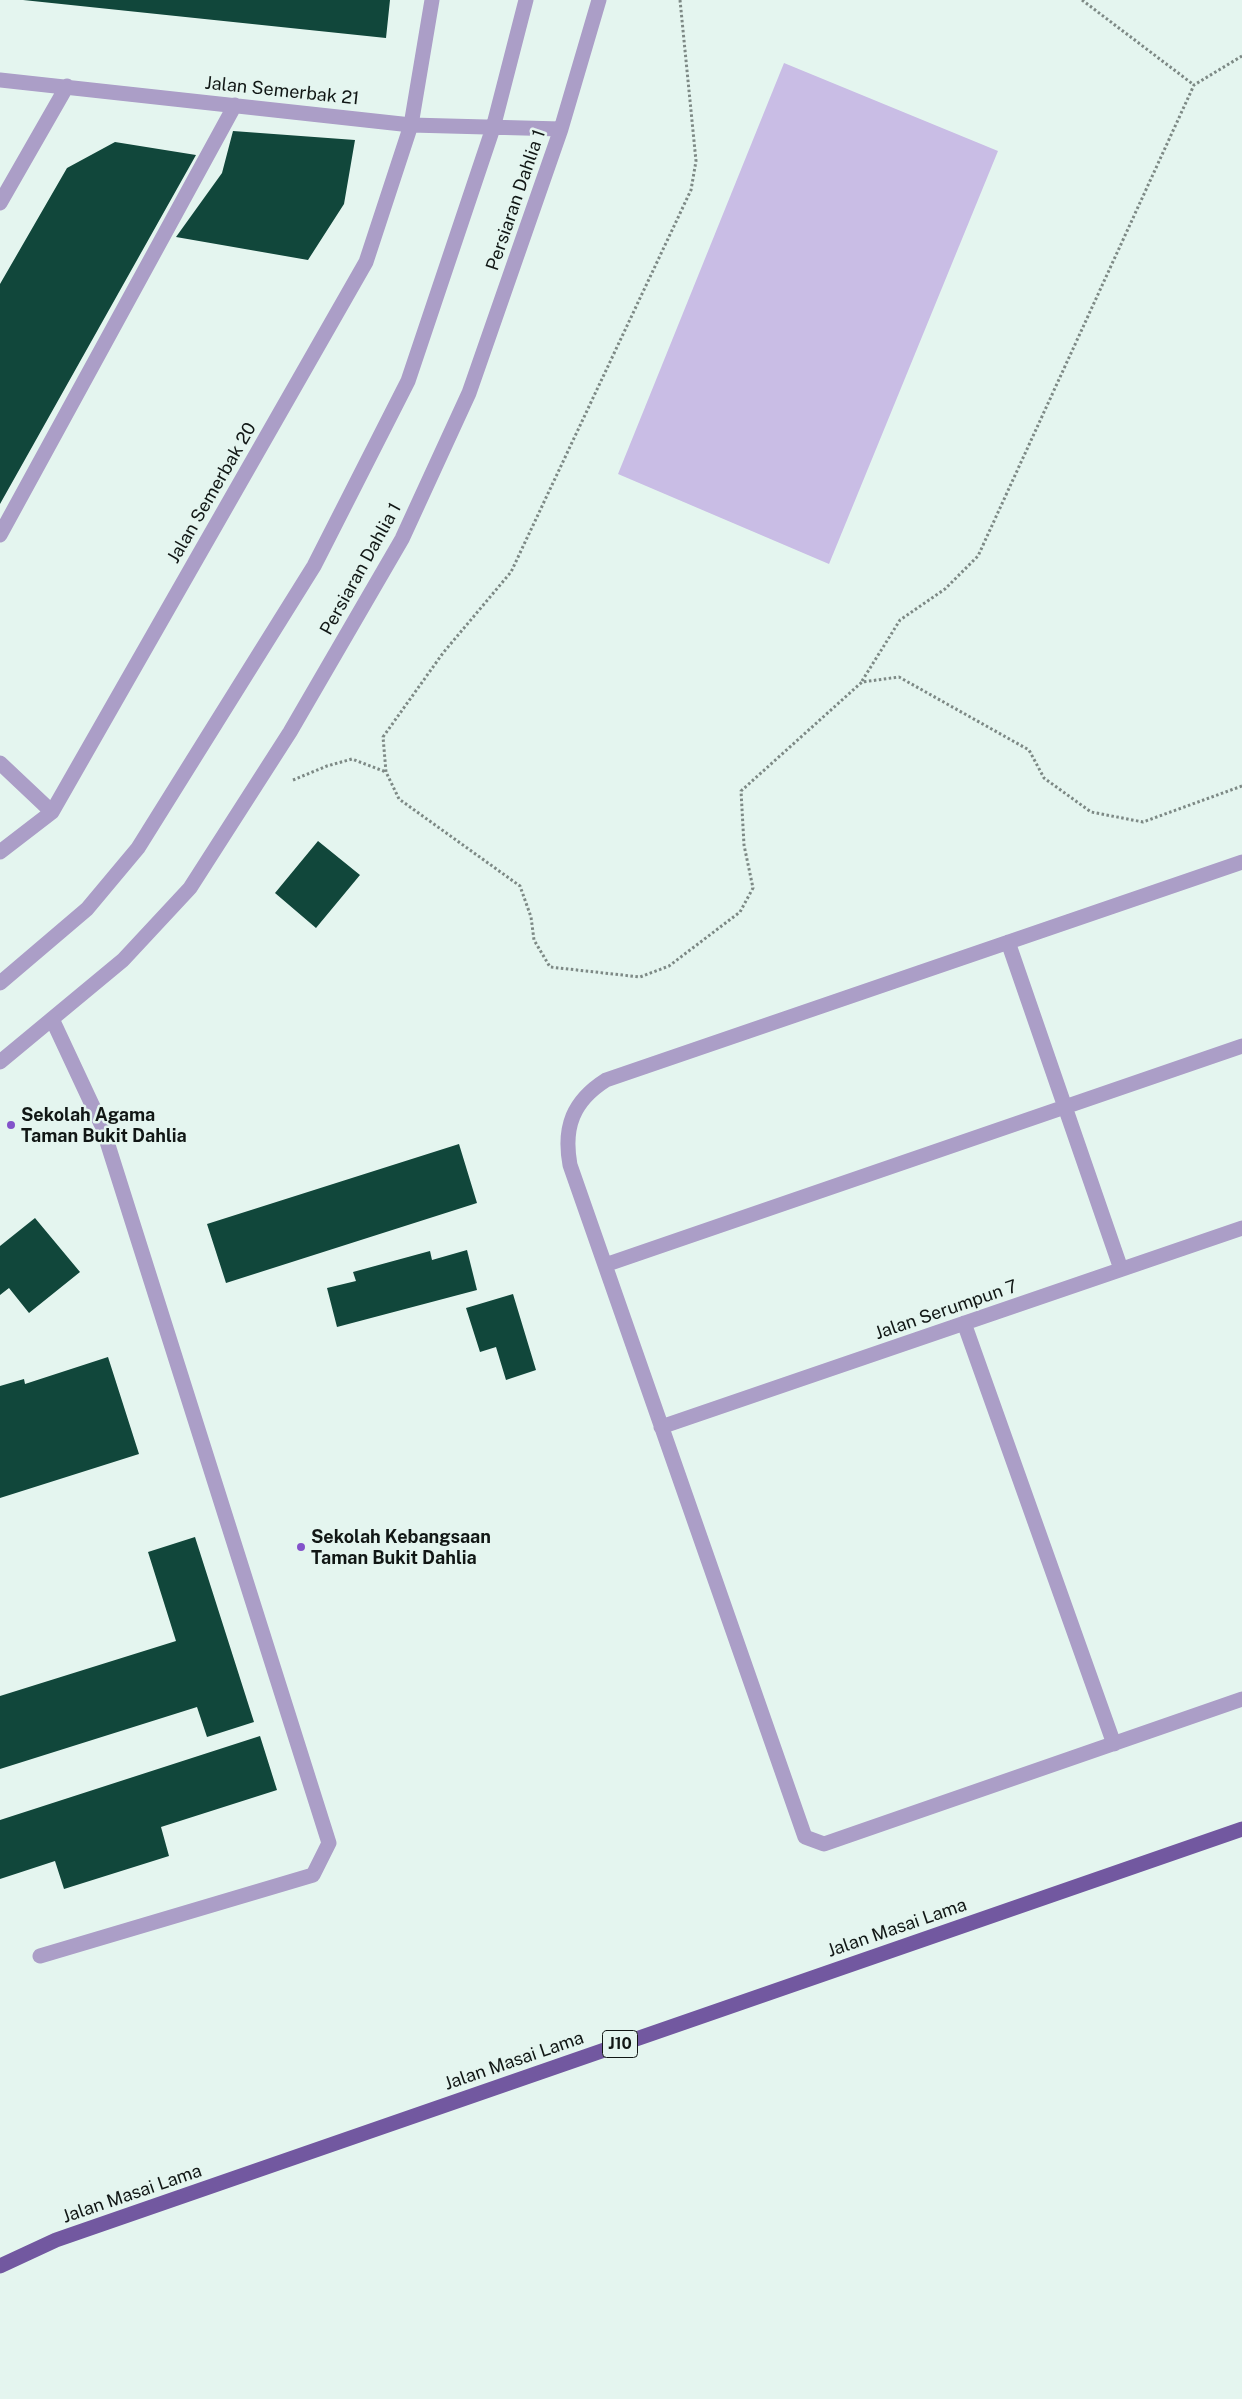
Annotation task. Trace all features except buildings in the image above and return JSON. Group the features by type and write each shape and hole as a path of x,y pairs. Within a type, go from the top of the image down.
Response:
{"main road":[{"name":"Jalan Masai Lama","path":"0,2266 56,2240 1242,1829"}],"street":[{"name":"Jalan Semerbak 20","path":"0,852 52,812 366,262 411,125 432,0"},
{"path":"0,984 86,909 138,848 314,566 408,381 493,128 526,0"},
{"name":"Persiaran Dahlia 1","path":"0,1062 123,960 190,888 290,732 397,548 469,393 561,129 599,0"},
{"name":"Jalan Semerbak 21","path":"0,80 411,125 561,129"},
{"path":"0,203 67,86"},
{"path":"0,535 235,105"},
{"path":"0,764 52,812"},
{"path":"1242,862 606,1080 592,1089 575,1109 568,1130 567,1149 570,1165 805,1837 824,1844 1242,1699"},
{"path":"1008,942 1121,1269"},
{"path":"40,1956 313,1875 329,1844 102,1126 52,1019"},
{"path":"605,1265 1242,1046"},
{"name":"Jalan Serumpun 7","path":"661,1427 1242,1228"},
{"path":"964,1323 1114,1744"}],"path":[{"path":"680,0 696,161 691,190 510,572 443,653 384,737 386,772 399,799 520,886 531,917 534,940 550,967 640,978 669,966 740,912 753,888 744,845 741,791 862,682 900,620 945,589 978,556 1194,84 1242,56"},
{"path":"1082,0 1194,84"},
{"path":"862,682 899,677 1029,750 1044,778 1091,812 1143,822 1242,786"},
{"path":"286,784 327,766 352,759 386,772"}],"shaded area":[{"path":"784,63 998,151 829,564 618,474"}],"place":[{"name":"Sekolah Agama Taman Bukit Dahlia","path":"11,1125"},
{"name":"Sekolah Kebangsaan Taman Bukit Dahlia","path":"301,1547"}]}
